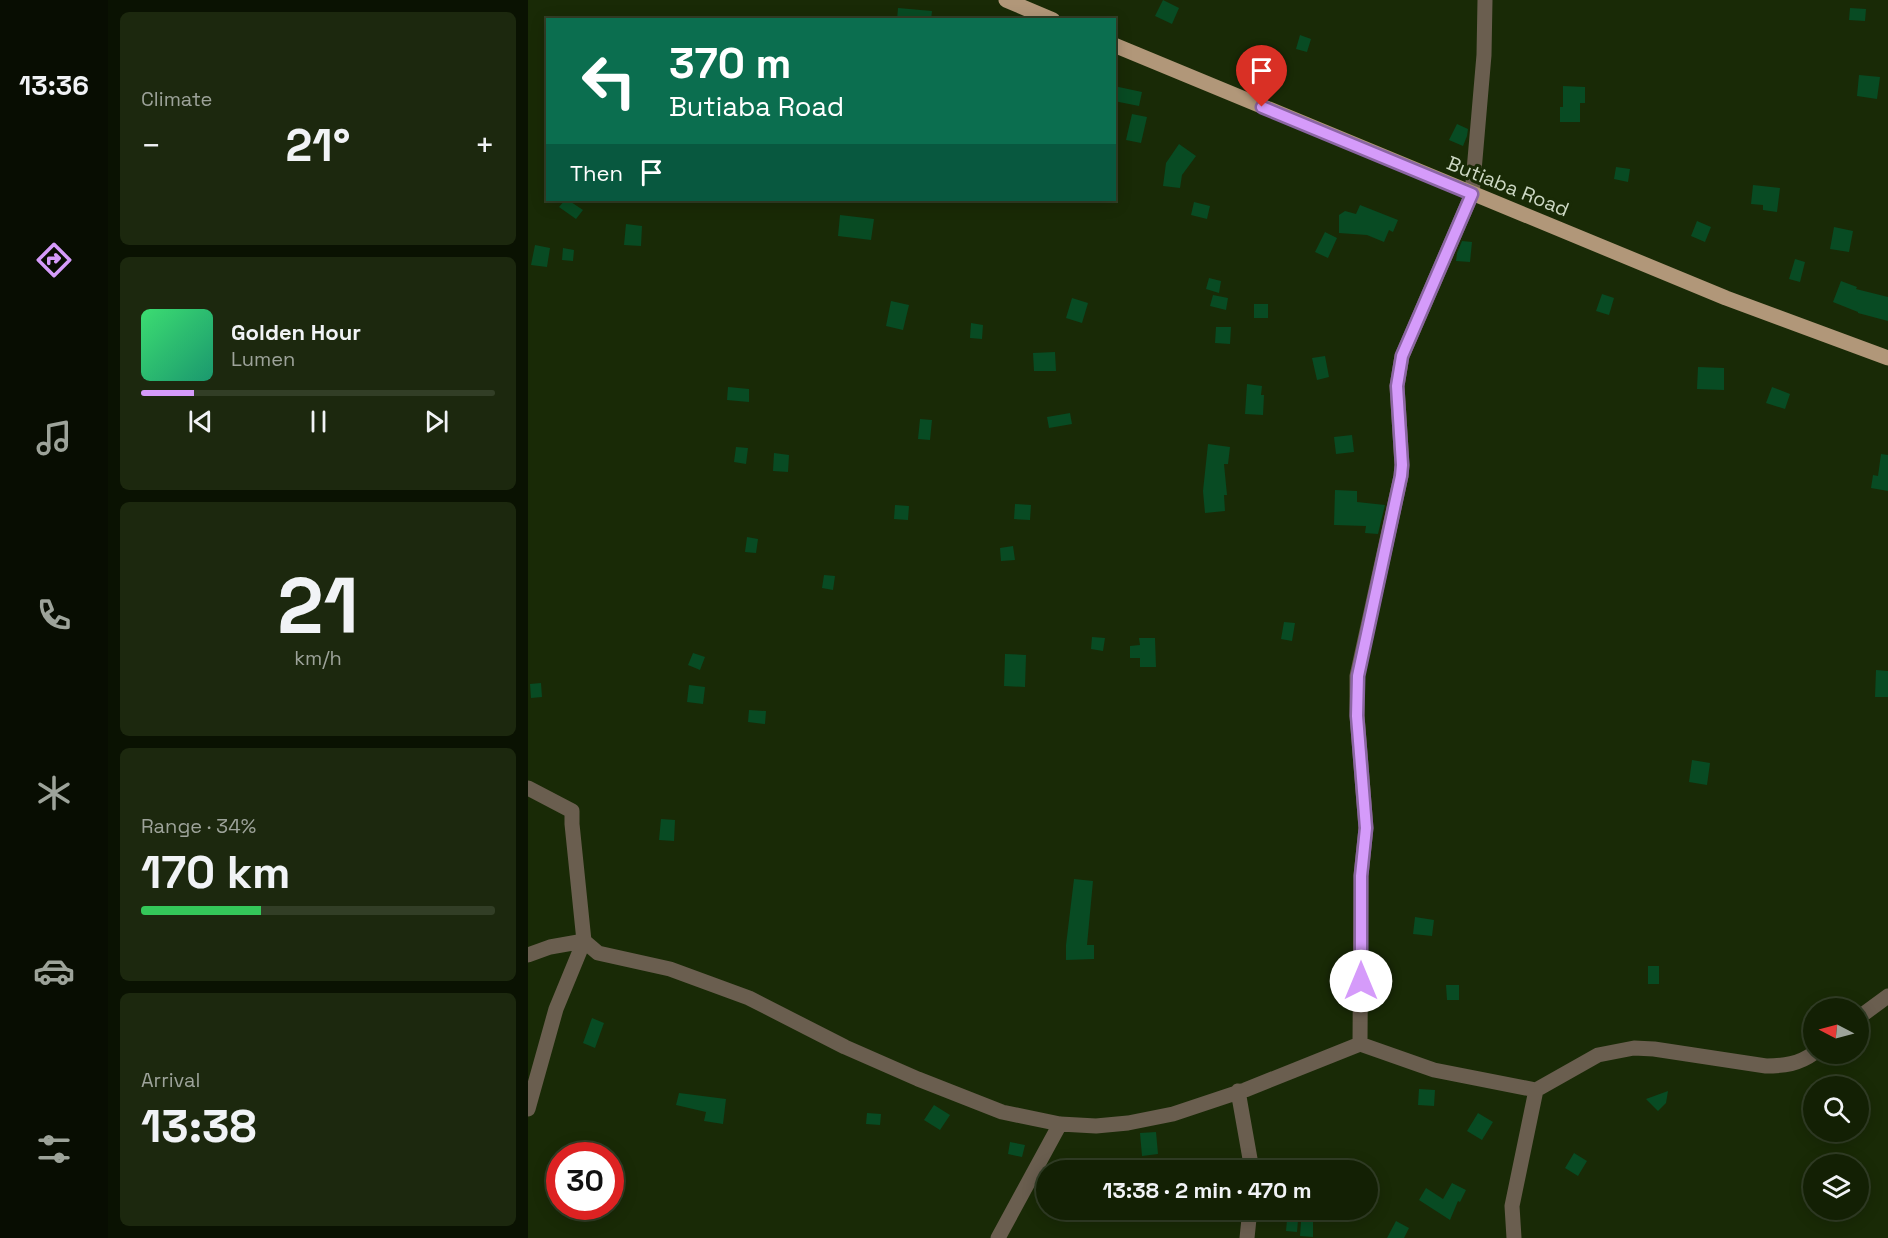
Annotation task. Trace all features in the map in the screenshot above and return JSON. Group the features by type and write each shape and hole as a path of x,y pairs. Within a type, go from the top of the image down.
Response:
{"main road":[{"path":"1006,0 1048,18"},
{"name":"Butiaba Road","path":"1116,46 1726,298 1888,358"}],"street":[{"path":"1360,1044 1361,876 1366,828 1357,716 1358,676 1401,476 1397,386 1402,356 1472,194 1484,55 1485,0"},
{"path":"528,788 572,811 584,941 556,1009 528,1109"},
{"path":"528,954 550,947 584,941"},
{"path":"584,941 598,953 670,969 749,998 845,1047 1002,1112 1060,1124 1096,1126 1128,1123 1173,1114 1271,1080 1360,1044 1434,1070 1536,1090 1598,1055 1634,1048 1766,1066 1797,1063 1803,1059"},
{"path":"1869,1010 1888,996"},
{"path":"1514,1238 1512,1206 1536,1090"},
{"path":"1238,1091 1250,1160"},
{"path":"998,1238 1060,1124"},
{"path":"1247,1238 1249,1220"}],"building":[{"path":"1163,0 1179,8 1172,24 1155,16"},
{"path":"898,8 932,11 931,18 897,18"},
{"path":"1850,8 1866,9 1865,21 1849,20"},
{"path":"1300,35 1311,39 1307,52 1296,49"},
{"path":"1859,75 1880,77 1877,99 1857,96"},
{"path":"1116,86 1142,92 1139,106 1116,101"},
{"path":"1563,86 1585,87 1585,103 1580,103 1580,122 1560,122"},
{"path":"1132,114 1147,117 1141,143 1126,140"},
{"path":"1457,124 1468,129 1463,146 1449,140"},
{"path":"1179,144 1196,156 1182,175 1180,188 1163,186 1166,163"},
{"path":"1616,167 1630,169 1628,182 1614,179"},
{"path":"1753,185 1780,188 1777,212 1763,210 1763,205 1751,204"},
{"path":"564,201 570,201 583,210 576,219 559,207"},
{"path":"1194,202 1210,206 1207,219 1191,215"},
{"path":"1360,205 1398,220 1393,232 1389,230 1384,242 1367,235 1339,233 1339,215 1345,211 1356,214"},
{"path":"840,215 874,219 871,240 838,236"},
{"path":"1697,221 1711,227 1705,242 1691,236"},
{"path":"626,224 642,226 641,246 624,245"},
{"path":"1834,227 1853,231 1849,252 1830,249"},
{"path":"1325,232 1337,238 1328,258 1315,252"},
{"path":"1462,241 1472,242 1470,262 1456,261"},
{"path":"535,245 550,248 547,267 531,265"},
{"path":"563,248 574,250 573,261 562,260"},
{"path":"1795,259 1805,262 1800,282 1789,279"},
{"path":"1209,278 1221,281 1219,293 1206,289"},
{"path":"1841,281 1857,287 1856,289 1888,297 1888,321 1858,313 1833,302"},
{"path":"1602,294 1614,298 1609,315 1596,311"},
{"path":"1213,295 1228,298 1226,310 1210,306"},
{"path":"1072,298 1088,303 1082,323 1066,318"},
{"path":"891,301 909,305 903,330 886,326"},
{"path":"1254,304 1268,304 1268,318 1254,318"},
{"path":"971,323 983,325 982,339 970,338"},
{"path":"1216,327 1231,327 1230,344 1215,343"},
{"path":"1055,352 1056,371 1034,371 1033,353"},
{"path":"1325,356 1329,377 1317,380 1312,358"},
{"path":"1698,367 1724,368 1724,390 1697,389"},
{"path":"1247,384 1262,386 1263,415 1245,414"},
{"path":"728,387 749,389 749,402 727,400"},
{"path":"1772,387 1790,394 1785,409 1766,403"},
{"path":"1070,413 1072,424 1049,428 1047,417"},
{"path":"920,419 932,420 930,440 918,439"},
{"path":"1352,435 1354,452 1336,454 1334,437"},
{"path":"1208,444 1230,447 1228,464 1224,464 1227,495 1224,495 1225,511 1205,513 1203,491"},
{"path":"736,447 748,448 746,464 734,462"},
{"path":"774,453 789,455 788,472 773,471"},
{"path":"1881,454 1888,455 1888,491 1871,488 1873,475 1878,476"},
{"path":"1335,490 1357,491 1357,502 1385,505 1378,534 1365,533 1366,526 1334,525"},
{"path":"1015,504 1031,505 1030,520 1014,519"},
{"path":"895,505 909,506 908,520 894,519"},
{"path":"747,537 758,539 756,553 745,552"},
{"path":"1013,546 1015,560 1001,561 1000,548"},
{"path":"824,575 835,576 833,590 822,588"},
{"path":"1284,622 1295,623 1292,641 1281,639"},
{"path":"1092,637 1105,638 1103,651 1091,649"},
{"path":"1139,638 1155,638 1156,667 1140,667 1140,658 1130,658 1130,646 1140,645"},
{"path":"693,653 705,657 700,670 688,665"},
{"path":"1005,654 1026,655 1025,687 1004,686"},
{"path":"1876,670 1888,671 1888,697 1875,697"},
{"path":"541,683 542,697 531,698 530,684"},
{"path":"689,685 705,687 703,704 687,702"},
{"path":"749,710 766,711 765,724 748,722"},
{"path":"1692,760 1710,763 1707,785 1689,782"},
{"path":"661,819 675,820 674,841 659,840"},
{"path":"1074,879 1093,881 1087,945 1094,945 1094,959 1066,960"},
{"path":"1415,917 1434,920 1432,936 1413,934"},
{"path":"1648,966 1659,966 1659,984 1648,984"},
{"path":"1446,985 1459,985 1459,1000 1447,1000"},
{"path":"592,1018 604,1023 595,1048 583,1043"},
{"path":"1419,1089 1435,1090 1434,1106 1418,1105"},
{"path":"1668,1091 1666,1103 1658,1111 1646,1099"},
{"path":"679,1093 726,1099 723,1124 704,1121 706,1112 676,1105"},
{"path":"934,1105 950,1115 940,1130 924,1120"},
{"path":"867,1113 881,1114 880,1125 866,1124"},
{"path":"1478,1113 1493,1122 1482,1140 1467,1131"},
{"path":"1156,1132 1158,1154 1142,1156 1140,1133"},
{"path":"1010,1142 1025,1145 1022,1157 1008,1154"},
{"path":"1574,1153 1587,1161 1578,1176 1565,1168"},
{"path":"1452,1183 1466,1190 1460,1202 1458,1201 1450,1220 1419,1200 1426,1188 1443,1199"},
{"path":"1287,1220 1298,1220 1297,1232 1286,1231"},
{"path":"1396,1221 1409,1228 1404,1238 1387,1238"},
{"path":"1301,1222 1313,1222 1313,1237 1300,1236"}],"route":[{"path":"1262,107 1472,194 1402,356 1398,373 1401,476 1358,676 1357,716 1366,828 1361,876 1361,981"}]}
